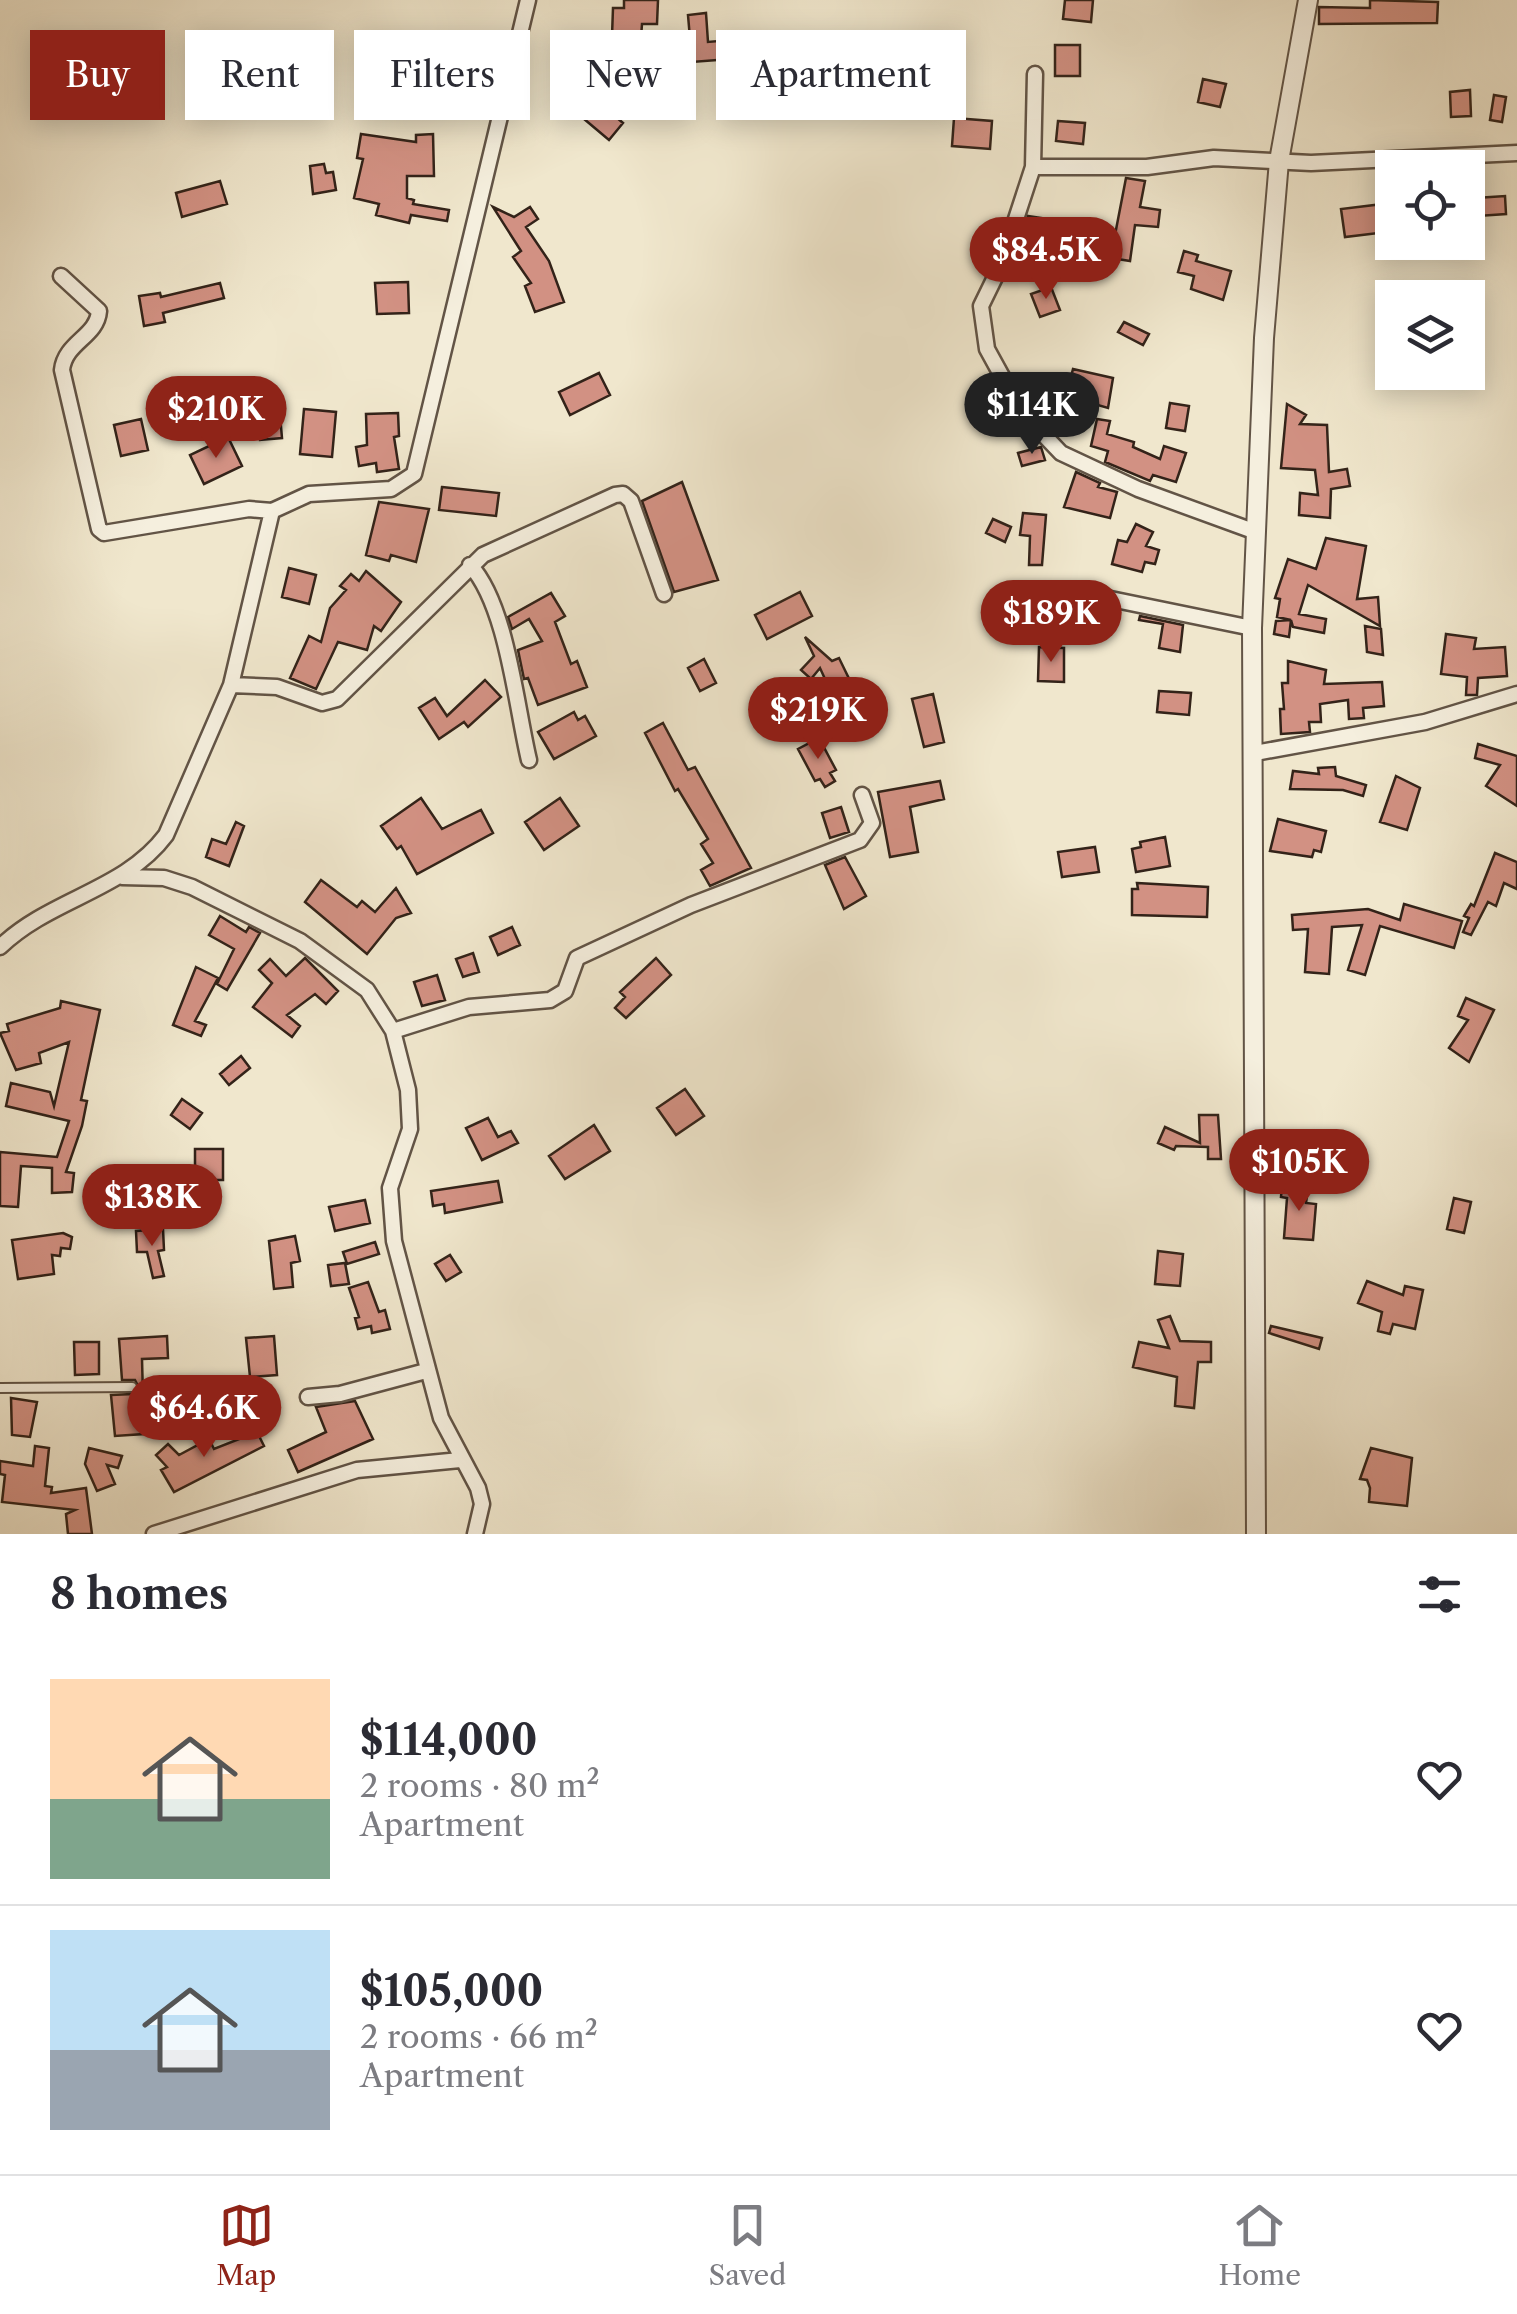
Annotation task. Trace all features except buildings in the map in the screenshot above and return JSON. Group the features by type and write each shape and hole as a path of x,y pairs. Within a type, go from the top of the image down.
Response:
{"street":[{"path":"60,276 99,311 96,323 67,351 62,370 100,530 112,534 249,509 272,511 310,494 392,489 414,474 528,0"},
{"path":"1256,1534 1252,628 1279,161 1308,0"},
{"path":"1035,74 1033,167 1001,265 981,306 982,338 1021,411 1041,436 1091,469 1256,532"},
{"path":"1033,167 1148,167 1214,158 1311,163 1517,153"},
{"path":"232,685 277,686 329,703 343,694 470,565 497,547 623,494 631,501 664,594"},
{"path":"0,947 50,908 122,876 151,856 166,836 232,685 272,511"},
{"path":"470,565 486,587 495,612 529,760"},
{"path":"1083,634 1085,611 1096,596 1252,628"},
{"path":"1255,753 1425,722 1517,694"},
{"path":"394,1031 469,1007 550,1000 565,990 577,958 676,912 860,840 872,823 862,795"},
{"path":"122,876 164,878 192,887 300,941 367,990 394,1031 408,1090 410,1130 390,1200 394,1240 426,1371 460,1460 482,1504 475,1534"},
{"path":"308,1397 376,1386 426,1371"},
{"path":"154,1534 357,1470 460,1460"}],"lane":[{"path":"0,1388 132,1387"}]}
